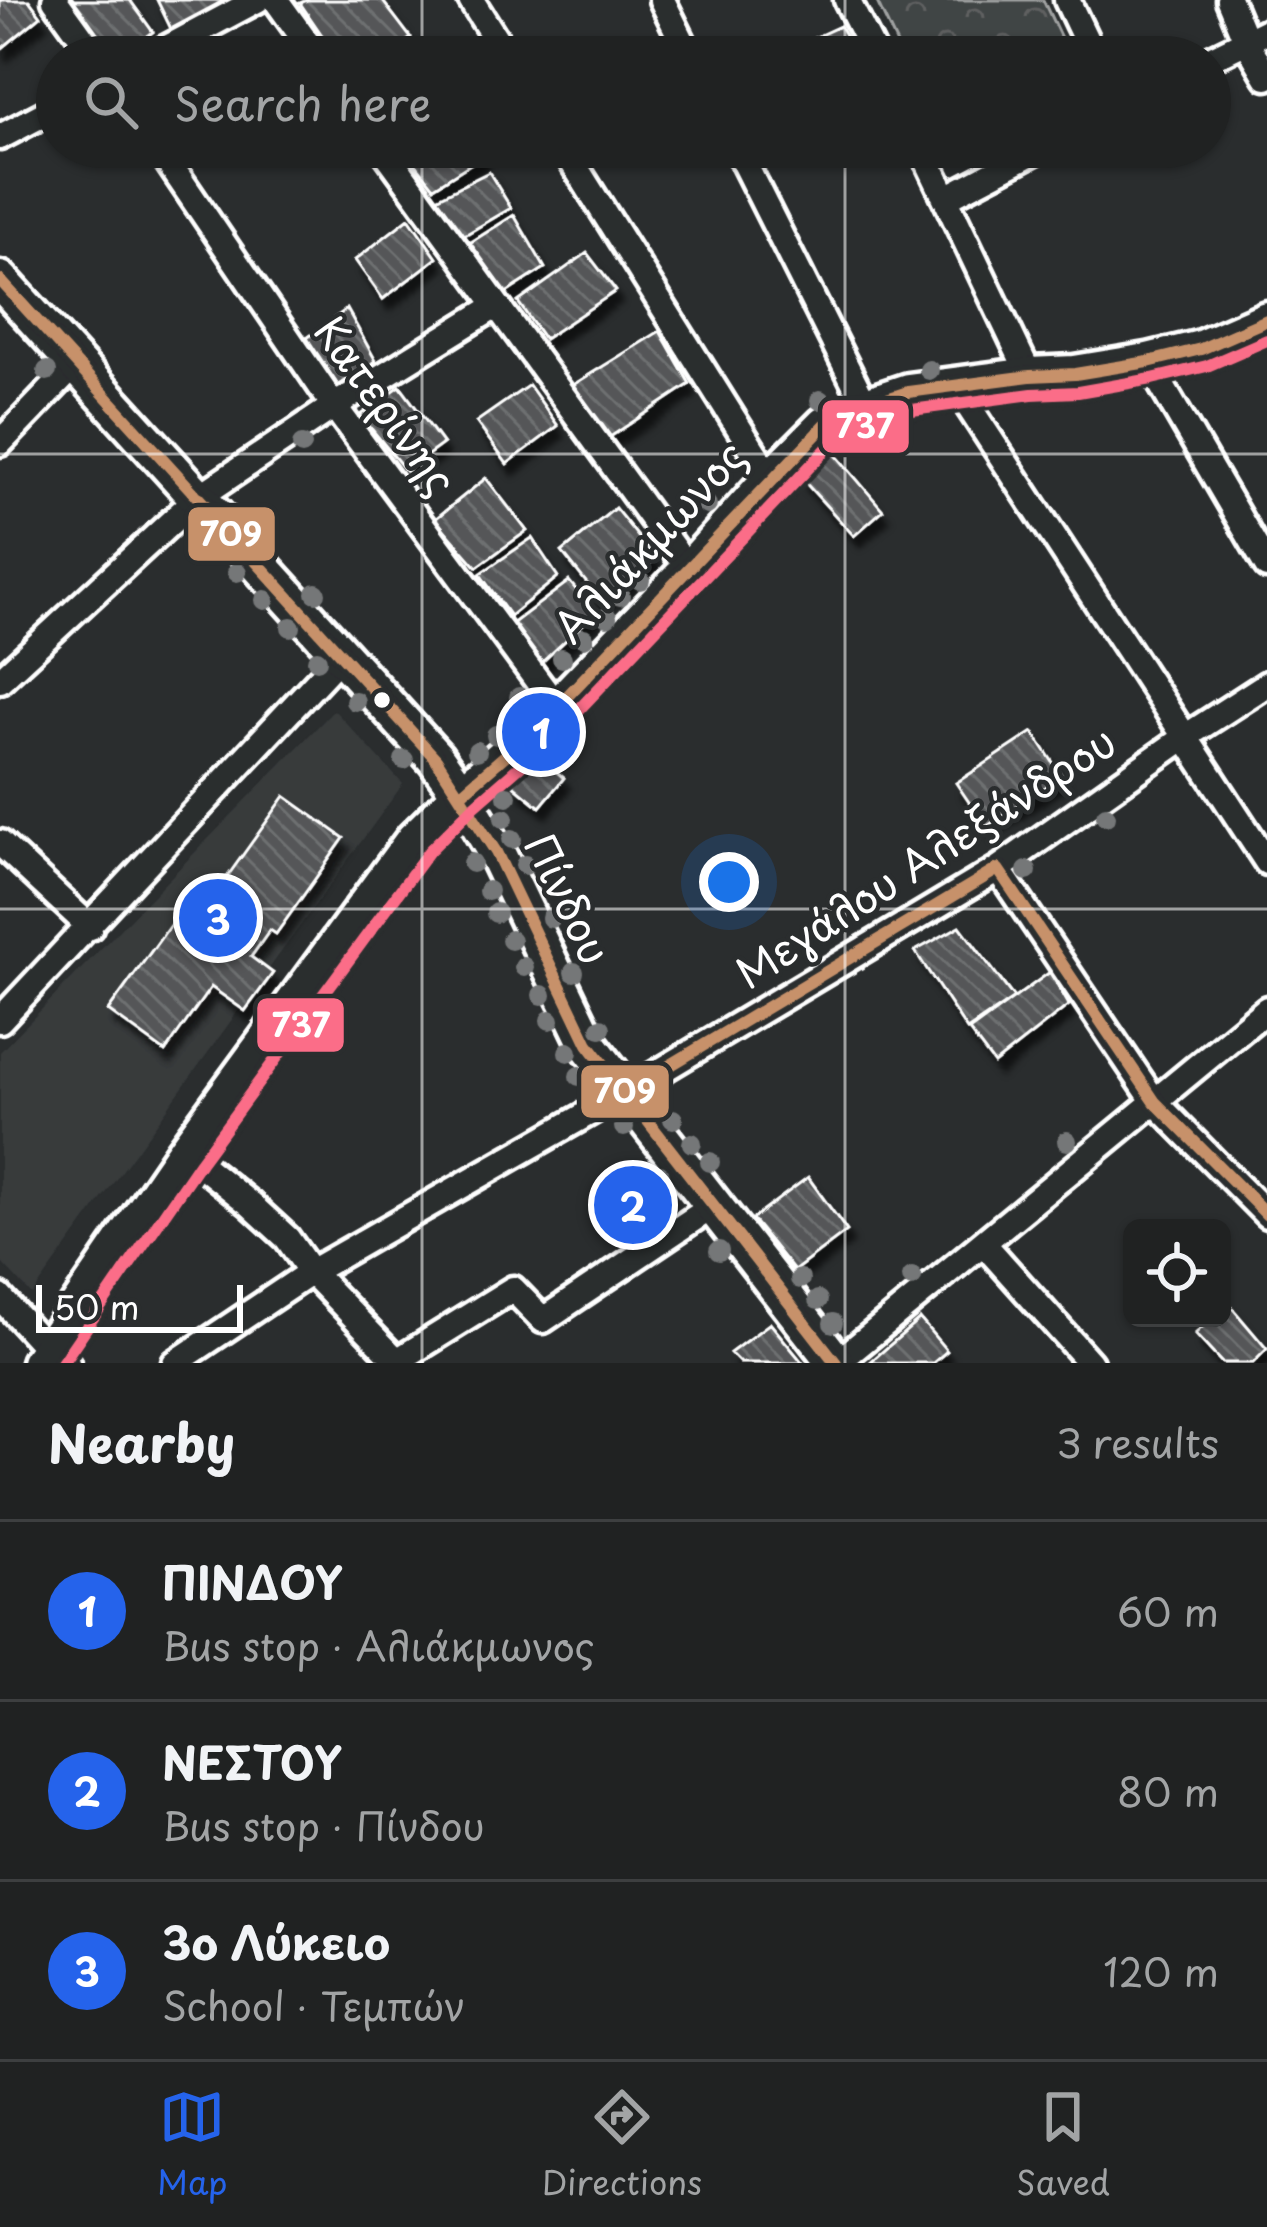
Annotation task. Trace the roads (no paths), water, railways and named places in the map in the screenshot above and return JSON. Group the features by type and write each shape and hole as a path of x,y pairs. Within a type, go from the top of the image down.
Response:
{"street":[{"path":"55,0 81,36"},
{"path":"189,36 257,0"},
{"path":"276,0 302,36"},
{"path":"471,0 494,36"},
{"path":"662,0 680,36"},
{"path":"848,0 866,36"},
{"path":"1067,0 1084,36"},
{"path":"1228,0 1256,36 1267,77"},
{"path":"0,137 36,118"},
{"name":"Κατερίνης","path":"172,168 334,406 556,706"},
{"path":"397,168 689,570"},
{"path":"576,168 771,479"},
{"path":"747,168 866,406"},
{"path":"931,168 1030,376"},
{"path":"946,198 1003,168"},
{"name":"Πίνδου","path":"0,280 436,759 496,852 588,1044 837,1363"},
{"path":"0,680 196,499 496,306"},
{"name":"Αλιάκμωνος","path":"52,1359 185,1153 415,839 538,727 825,425 908,392 1148,362 1201,349 1267,320"},
{"path":"1148,362 1267,566"},
{"path":"0,443 76,364"},
{"path":"954,384 1267,862"},
{"path":"0,1020 341,656"},
{"name":"Μεγάλου Αλεξάνδρου","path":"175,1363 310,1272 624,1093 998,869 1185,736 1267,684"},
{"path":"0,843 90,927"},
{"path":"998,869 1155,1102 1267,1215"},
{"path":"837,1363 1267,1009"},
{"path":"185,1153 286,1238 310,1272 398,1362 513,1289 543,1320 713,1206"},
{"path":"984,1244 1090,1363"},
{"path":"0,1297 52,1359"}],"place":[{"name":"ΠΙΝΔΟΥ","path":"541,732"},
{"name":"3ο Λύκειο","path":"218,918"},
{"name":"ΝΕΣΤΟΥ","path":"633,1205"}]}
